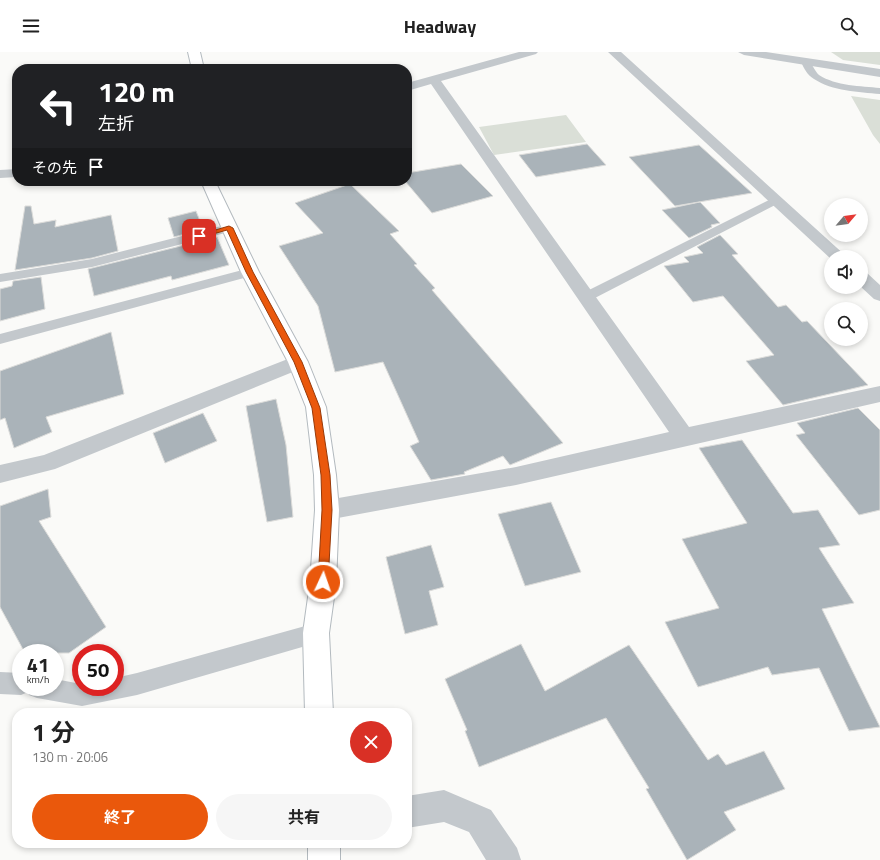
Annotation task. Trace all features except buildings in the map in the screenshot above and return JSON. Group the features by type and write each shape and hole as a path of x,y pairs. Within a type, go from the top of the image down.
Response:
{"main road":[{"path":"194,52 197,64"},
{"path":"210,186 250,272 298,362 316,408 325,475 327,510 323,582 316,633 319,708"},
{"path":"324,848 324,860"}],"street":[{"path":"412,85 532,52"},
{"path":"614,52 831,250"},
{"path":"746,52 880,73"},
{"path":"433,79 684,437"},
{"path":"0,174 12,173"},
{"path":"868,284 880,295"},
{"path":"0,474 47,463 298,362"},
{"path":"327,510 516,476 880,394"},
{"path":"412,811 444,806 480,821 505,860"}],"lane":[{"path":"805,62 812,73 819,78 842,86 880,91"},
{"path":"586,297 777,200"},
{"path":"0,278 92,263 229,228"},
{"path":"0,339 250,272"},
{"path":"64,692 82,695 137,684 316,633"},
{"path":"0,683 12,684"}],"shaded area":[{"path":"831,52 880,52 880,65 843,60"},
{"path":"851,96 880,100 880,144 873,135"},
{"path":"566,115 586,142 494,155 479,127"}],"route":[{"path":"199,236 229,228 250,272 298,362 316,408 325,475 327,510 323,582"}]}
